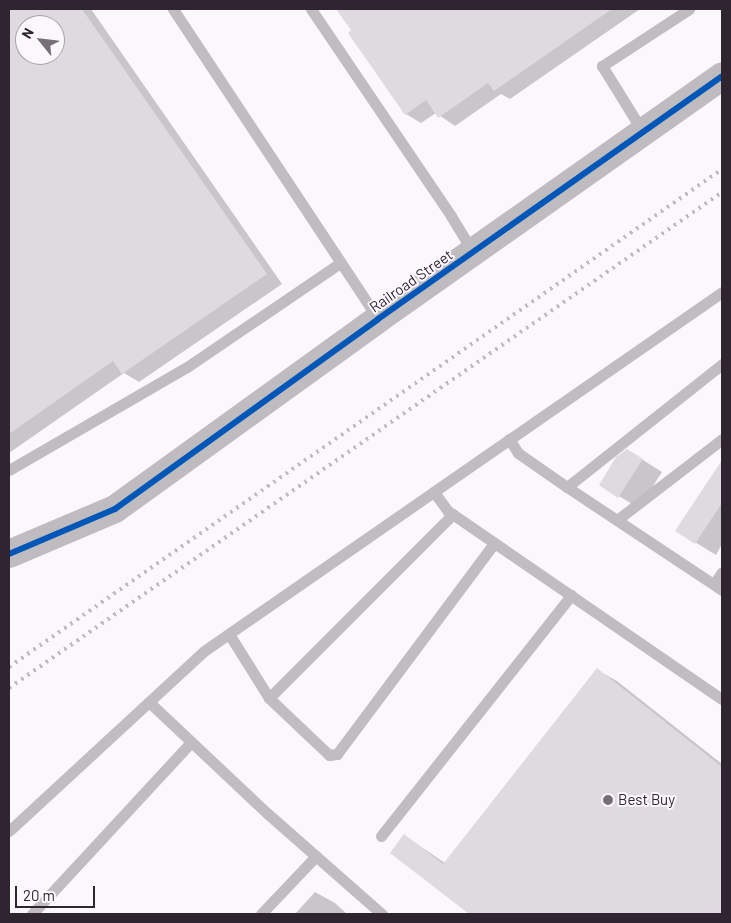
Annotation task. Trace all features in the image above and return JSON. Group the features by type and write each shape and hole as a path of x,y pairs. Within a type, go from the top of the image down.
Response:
{"street":[{"name":"Railroad Street","path":"9,554 115,509 378,319 722,76"}],"lane":[{"path":"173,9 378,319"},
{"path":"311,9 451,216 472,252"},
{"path":"643,132 602,66 689,9"},
{"path":"9,470 187,367 340,263"},
{"path":"9,831 204,651 722,292"},
{"path":"567,487 722,364"},
{"path":"510,439 518,452 567,487 718,587 722,572"},
{"path":"617,520 722,439"},
{"path":"434,492 453,514 722,699"},
{"path":"269,698 453,514"},
{"path":"229,634 269,698 330,754 337,754 494,543"},
{"path":"381,836 571,595"},
{"path":"148,702 382,914"},
{"path":"32,914 191,742"},
{"path":"261,914 316,856"}],"building":[{"path":"9,9 82,9 267,274 122,374 113,361 9,434"},
{"path":"336,9 612,9 494,91 488,83 438,118 426,100 405,115 348,33 351,30"},
{"path":"627,449 643,459 618,498 599,485 616,457"},
{"path":"722,460 722,503 695,544 675,531"},
{"name":"Best Buy","path":"597,668 722,767 722,914 469,914 390,853 404,834 443,864"}],"railway":[{"path":"9,667 722,169"},
{"path":"9,688 722,192"}],"cycle path":[{"path":"9,554 115,509 378,319 722,76"}],"place":[{"name":"Best Buy","path":"608,800"}]}
